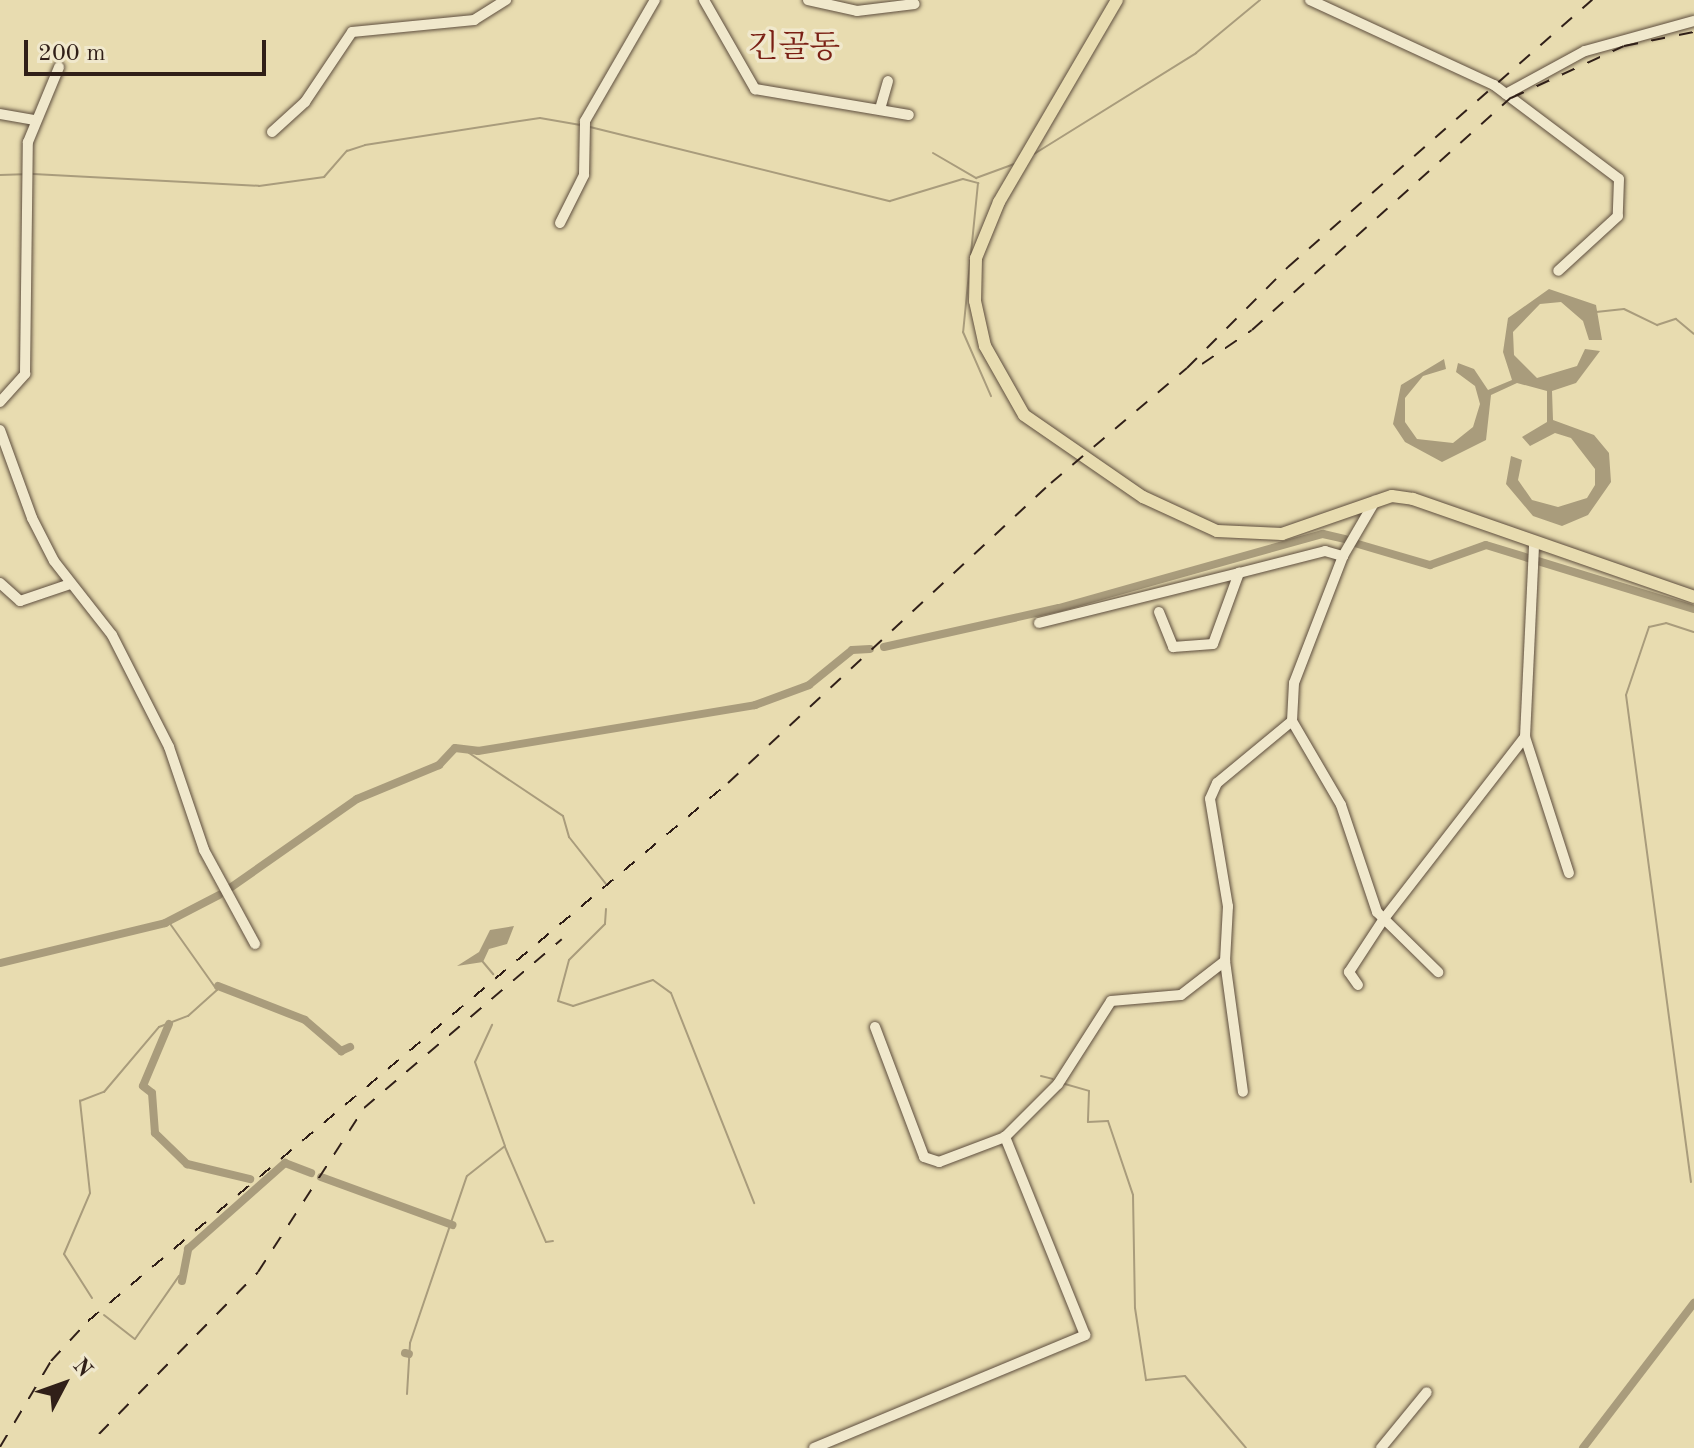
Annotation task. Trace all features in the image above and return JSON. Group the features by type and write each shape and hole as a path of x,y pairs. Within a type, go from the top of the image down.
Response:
{"main road":[{"path":"1117,0 981,242 975,301 998,379 1040,429 1194,524 1242,536 1282,534 1375,501 1413,499 1534,544 1694,597"}],"street":[{"path":"272,132 305,102 352,32 474,20 506,0"},
{"path":"560,223 584,175 585,121 655,0"},
{"path":"704,0 755,89 909,115"},
{"path":"808,0 857,11 915,4"},
{"path":"1310,0 1506,94 1608,168 1623,190 1618,216 1558,271"},
{"path":"1506,94 1585,51 1694,21"},
{"path":"3,396 25,374 34,120 59,67"},
{"path":"880,109 888,81"},
{"path":"0,114 34,120"},
{"path":"0,430 32,518 70,584 112,635 169,747 204,850 255,944"},
{"path":"1375,501 1343,556 1294,683 1292,721 1341,805 1383,920 1438,972"},
{"path":"1534,544 1525,737 1569,873"},
{"path":"1039,623 1325,551 1343,556"},
{"path":"1159,612 1173,647 1213,644 1239,573"},
{"path":"0,583 20,601 70,584"},
{"path":"1243,1092 1225,961 1228,906 1210,799 1217,783 1292,721"},
{"path":"1358,985 1349,972 1383,920 1525,737"},
{"path":"875,1027 928,1161 1005,1137 1058,1084 1105,1006 1181,995 1225,961"},
{"path":"814,1448 1085,1335 1005,1137"},
{"path":"1381,1448 1427,1392"}],"shaded area":[{"path":"1549,289 1596,305 1602,340 1589,340 1583,321 1561,302 1540,304 1513,332 1514,355 1537,378 1577,366 1585,349 1600,351 1576,383 1552,391 1553,420 1594,435 1609,453 1611,482 1588,515 1562,526 1533,516 1506,484 1511,456 1522,460 1518,480 1532,500 1558,507 1587,498 1595,485 1595,469 1571,438 1555,433 1530,446 1522,437 1547,422 1547,391 1517,383 1491,395 1486,440 1442,462 1405,442 1393,424 1401,385 1444,359 1446,369 1423,376 1405,398 1405,422 1417,439 1453,443 1473,427 1480,404 1475,386 1456,372 1458,363 1474,369 1488,390 1512,380 1503,352 1508,318"},
{"path":"514,926 507,944 489,949 483,962 457,966 479,952 490,930"}],"waterway":[{"path":"1034,154 1196,53 1260,0"},
{"path":"33,174 259,186 324,177 347,151 365,145 540,118 580,125"},
{"path":"590,127 890,201 963,179 978,183 963,332 991,396"},
{"path":"933,153 976,178 1014,164"},
{"path":"0,175 23,174"},
{"path":"1596,312 1624,309 1657,325 1676,319 1694,334"},
{"path":"884,647 1059,608 1323,534 1345,539"},
{"path":"1358,544 1430,565 1486,545 1694,609"},
{"path":"1691,1182 1626,695 1649,627 1666,623 1694,632"},
{"path":"230,888 357,799 439,765 455,748 478,751 755,705 809,685 852,650 870,649"},
{"path":"469,753 563,816 569,837 606,884"},
{"path":"0,963 165,923 219,895"},
{"path":"606,909 605,924 569,960 558,1001 573,1006 653,980 671,993 754,1203"},
{"path":"92,1298 64,1254 90,1193 80,1101 104,1092 159,1027 188,1016 217,990 171,925"},
{"path":"483,962 493,974"},
{"path":"218,986 305,1020 341,1051 350,1047"},
{"path":"169,1024 143,1086 152,1093 155,1133 187,1164 250,1179"},
{"path":"407,1394 410,1343 467,1176 505,1146 475,1062 492,1025"},
{"path":"1041,1076 1053,1079"},
{"path":"1065,1084 1089,1091 1088,1122 1108,1121 1133,1195 1135,1308 1146,1380 1185,1376 1246,1448"},
{"path":"505,1147 546,1242 553,1241"},
{"path":"182,1281 188,1249 285,1163 311,1173"},
{"path":"321,1177 452,1225"},
{"path":"104,1315 135,1339 179,1276"},
{"path":"1583,1448 1694,1303"},
{"path":"405,1353 409,1354"}],"railway":[{"path":"0,1447 51,1361 88,1321 728,783 1051,483 1187,368 1288,267 1592,0"},
{"path":"1202,364 1252,330 1511,98 1624,46 1694,32"},
{"path":"99,1434 258,1272 364,1108 562,939"}],"district":[{"name":"긴골동","path":"794,49"}]}
